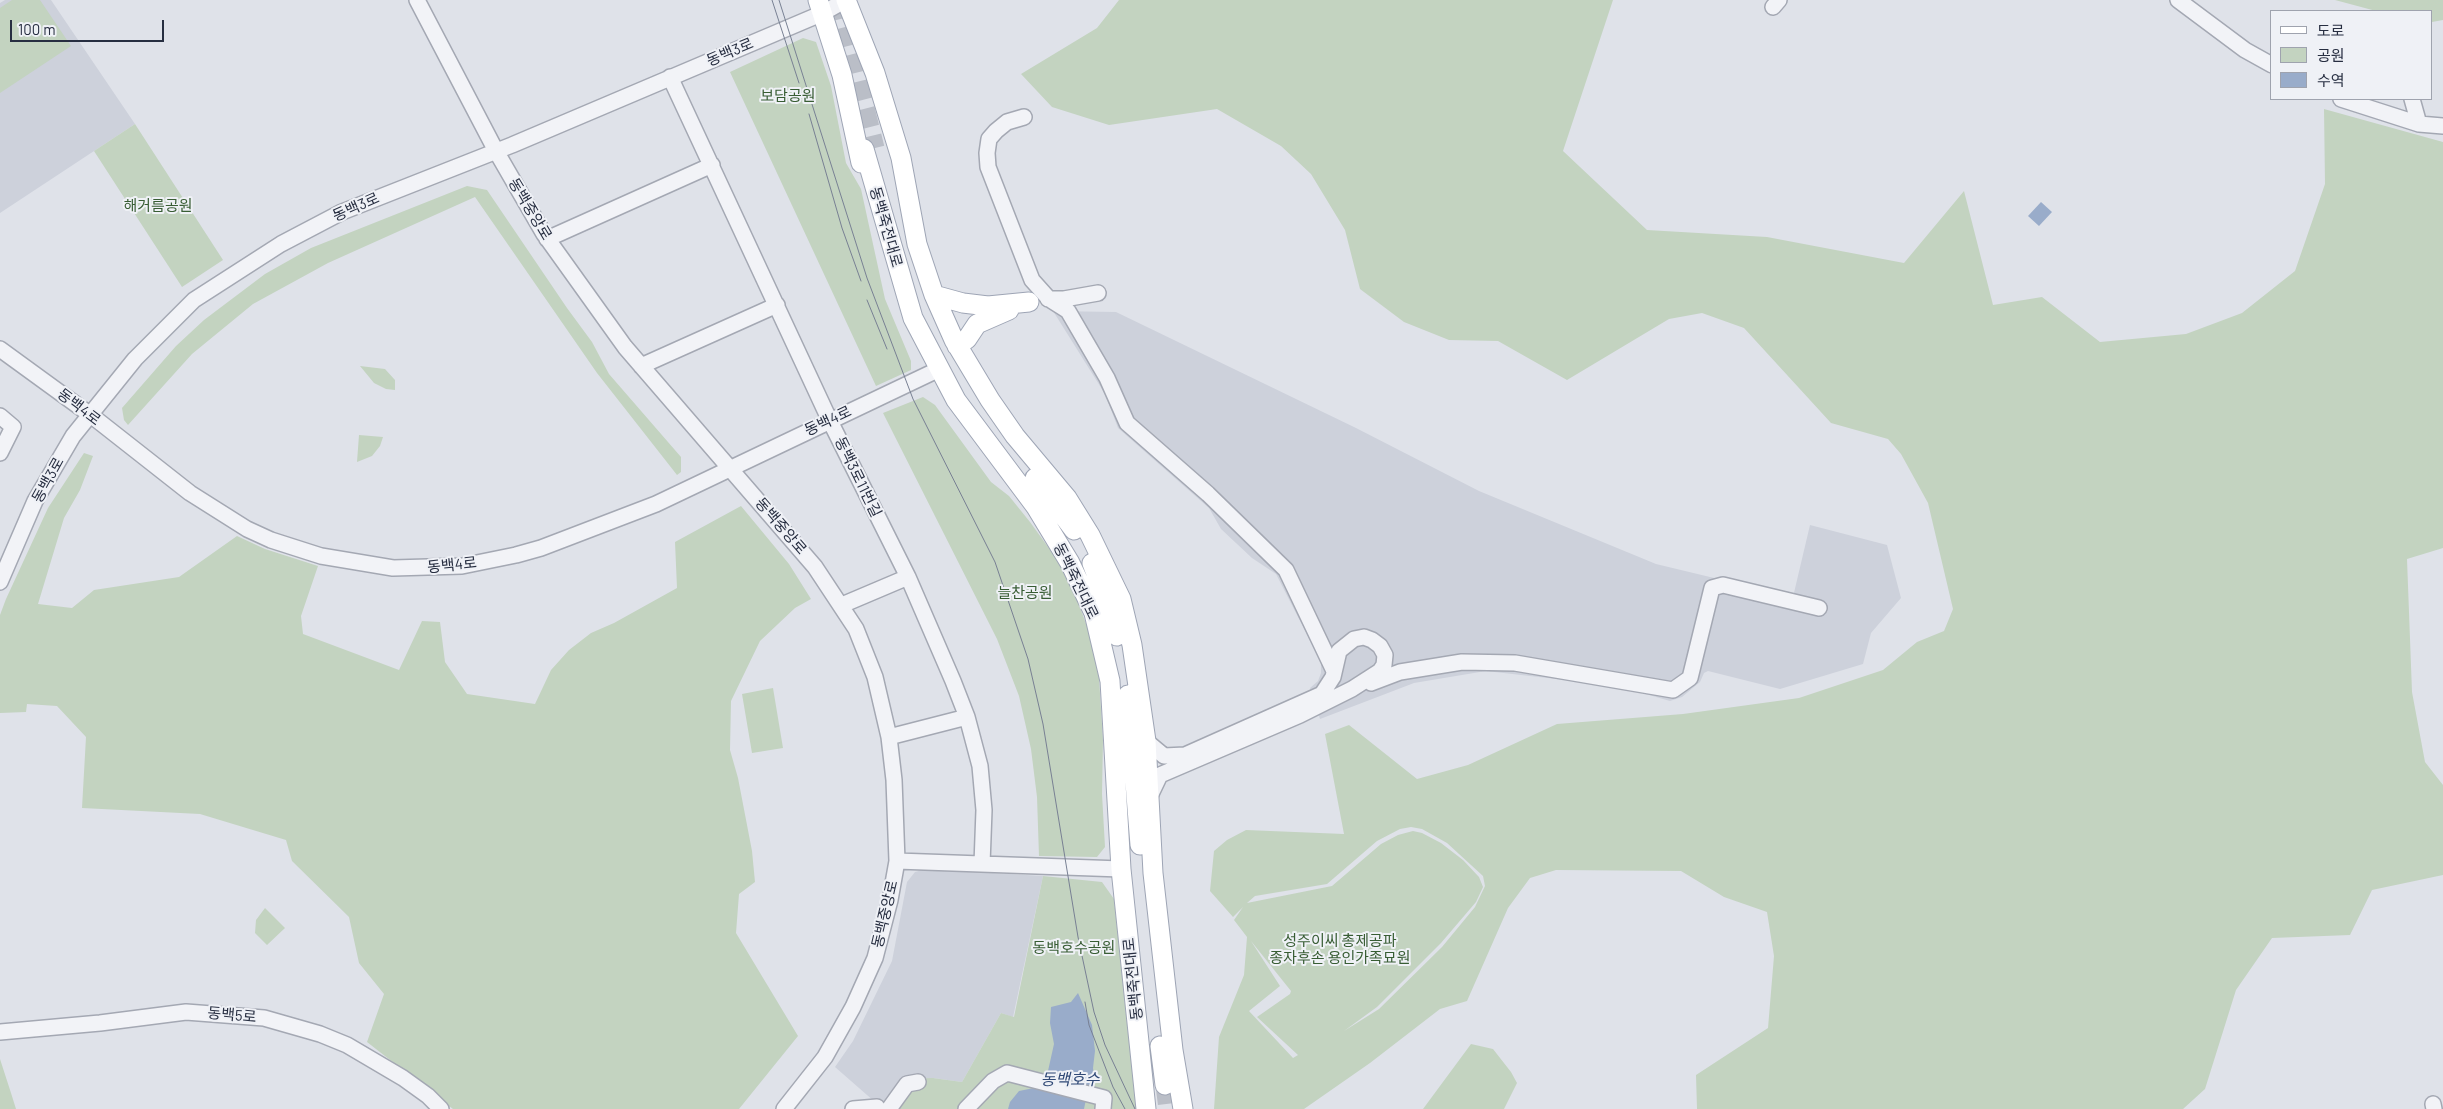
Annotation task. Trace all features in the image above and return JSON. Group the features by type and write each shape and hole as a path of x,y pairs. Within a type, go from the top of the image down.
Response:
{"main road":[{"path":"846,0 875,73 901,158 917,244 934,295 957,346 1010,429 1067,498 1090,535 1121,599 1132,645 1146,741 1153,873 1173,1050 1183,1109"},
{"path":"820,7 842,75 855,141 899,307 931,373 962,426 1036,507"},
{"path":"842,75 849,64 860,60 867,61 875,73"},
{"name":"동백죽전대로","path":"1148,1109 1144,1090 1121,869 1108,671 1094,613 1070,563 1036,507 956,400 913,318 870,148 902,244 925,304 953,364 1084,544 1115,623 1128,692 1132,765 1164,1085"},
{"path":"934,295 963,303 988,306 1029,302"},
{"path":"957,346 967,339 977,324 1029,302"},
{"path":"1063,515 1090,535"},
{"path":"1128,692 1132,645"}],"street":[{"name":"동백중앙로","path":"417,0 439,47 496,151 548,239 587,296 641,366 797,544 842,605 866,652 889,737 897,825 897,861 881,939 860,993 825,1057 784,1109"},
{"name":"동백3로","path":"0,582 22,529 52,470 73,436 92,416 135,360 194,300 281,244 342,212 496,151 670,77 820,7 846,0"},
{"path":"2178,0 2245,50 2270,64"},
{"name":"동백3로11번길","path":"670,77 830,421 908,577 967,717 983,786 982,864"},
{"path":"2344,100 2419,124 2443,126"},
{"path":"2412,100 2419,124"},
{"path":"1024,118 1007,122 996,131 989,139 986,154 988,167 1032,280 1050,299 1068,311 1107,378 1127,423 1208,494 1286,570 1334,671"},
{"path":"548,239 712,166"},
{"path":"1029,302 1050,299 1064,300 1098,293"},
{"path":"641,366 776,305"},
{"name":"동백4로","path":"0,349 92,416 190,493 247,529 272,540 321,556 393,568 462,566 516,555 628,516 931,373"},
{"path":"0,416 13,427 0,452"},
{"path":"842,605 908,577"},
{"path":"1150,796 1160,774 1300,715 1352,689 1400,672 1462,662 1515,662 1673,690 1690,678 1712,588 1724,585 1819,608"},
{"path":"1317,636 1325,642 1343,647"},
{"path":"1146,741 1164,756 1185,755 1313,700 1328,687 1337,656 1343,647 1354,639 1368,638 1376,642 1383,650 1384,665 1352,689"},
{"path":"1384,665 1400,672"},
{"path":"889,737 967,717"},
{"path":"897,861 1121,869"},
{"name":"동백5로","path":"0,1032 100,1023 186,1012 264,1018 320,1034 347,1045 402,1078 428,1096 441,1109"},
{"path":"966,1109 993,1081 1007,1073 1104,1098 1103,1109"},
{"path":"889,1109 907,1084 918,1082"},
{"path":"853,1109 878,1106 876,1109"}],"shaded area":[{"path":"5,0 51,0 135,124 0,213 0,3"},
{"path":"1053,311 1116,312 1356,428 1479,491 1656,564 1793,597 1810,525 1887,545 1901,598 1871,633 1863,664 1780,689 1708,671 1704,673 1700,682 1682,697 1670,701 1618,686 1486,671 1414,683 1320,719 1310,688 1318,681 1321,673 1321,662 1276,574 1252,558 1221,529 1209,508 1118,428 1105,394"},
{"path":"926,869 1043,876 1013,1017 1001,1013 962,1082 933,1078 883,1109 835,1067 853,1041 892,961 907,882 915,872"}],"green space":[{"path":"12,0 40,0 71,46 0,93 0,8"},
{"name":"성주이씨 총제공파 종자후손 용인가족묘원","path":"1119,0 1613,0 1563,151 1647,230 1767,237 1904,263 1964,191 1993,305 2042,297 2100,342 2186,334 2242,313 2295,271 2325,184 2324,109 2443,142 2443,548 2407,559 2412,692 2425,762 2443,785 2443,875 2372,890 2350,935 2272,938 2236,990 2205,1089 2183,1109 1697,1109 1696,1075 1768,1028 1774,956 1767,912 1724,897 1681,871 1556,870 1530,878 1508,908 1467,1001 1440,1009 1370,1063 1304,1109 1214,1109 1219,1037 1244,975 1247,937 1234,920 1243,907 1233,917 1210,891 1214,851 1227,840 1246,830 1344,834 1325,734 1349,725 1417,779 1468,765 1557,724 1683,714 1799,698 1883,670 1917,642 1944,631 1953,609 1928,503 1901,454 1888,439 1831,423 1744,328 1702,313 1669,319 1567,380 1498,341 1449,340 1404,322 1360,289 1345,230 1311,174 1281,146 1217,109 1109,125 1052,107 1021,74 1097,28","holes":["1411,827 1422,829 1447,843 1483,876 1485,886 1475,907 1442,947 1379,1009 1344,1031 1377,1007 1441,943 1476,902 1483,887 1479,877 1463,860 1441,843 1422,833 1413,831 1398,835 1381,844 1332,886 1247,903 1255,896 1327,884 1377,841 1400,829","1251,941 1291,991 1290,994 1257,1017 1298,1055 1293,1058 1249,1011 1280,986"]},
{"path":"2335,0 2443,0 2443,20 2433,22 2433,10 2372,10"},
{"name":"보담공원","path":"803,38 816,42 831,86 846,163 861,189 885,299 911,361 911,370 876,386 730,72"},
{"name":"해거름공원","path":"135,124 223,260 182,287 94,151"},
{"path":"467,186 487,190 592,342 609,374 681,457 681,472 677,475 597,373 475,197 328,263 253,304 192,354 128,425 124,420 122,408 176,346 204,320 265,274 311,248"},
{"path":"360,366 385,369 395,380 395,390 386,389 374,383"},
{"name":"늘찬공원","path":"923,397 935,405 991,482 1009,496 1030,522 1064,569 1075,594 1091,637 1099,678 1103,740 1102,794 1105,847 1097,857 1039,856 1037,797 1031,749 1019,696 997,639 883,413"},
{"path":"359,435 383,437 380,446 372,456 357,462"},
{"path":"84,453 93,456 80,490 64,518 38,604 72,608 94,590 179,577 237,536 265,549 318,566 301,616 303,634 399,670 422,621 440,622 445,662 467,694 535,704 551,670 569,650 591,633 614,623 677,588 675,542 741,506 789,564 811,599 795,608 760,641 731,701 730,750 738,778 752,851 755,882 739,894 736,933 798,1036 739,1109 453,1109 367,1042 384,994 359,963 349,917 292,861 286,840 200,814 82,808 86,737 57,706 27,704 26,712 0,713 0,615 48,508"},
{"path":"773,688 783,748 752,753 742,694"},
{"name":"동백호수공원","path":"1043,876 1102,882 1114,899 1128,1034 1139,1109 886,1109 885,1102 901,1079 933,1078 962,1082 1001,1013 1014,1017"},
{"path":"265,908 285,928 267,945 255,933 256,920"},
{"path":"1471,1044 1493,1049 1517,1083 1504,1109 1423,1109"},
{"path":"0,1059 11,1093 16,1109 0,1109"}],"water":[{"path":"2041,202 2052,212 2039,226 2028,216"},
{"name":"동백호수","path":"1078,993 1092,1025 1095,1051 1093,1068 1095,1083 1086,1099 1084,1109 1008,1109 1010,1102 1019,1091 1034,1088 1044,1089 1054,1044 1050,1023 1051,1007 1071,1002"}],"tunnel":[{"path":"838,0 875,148"},
{"path":"1165,1085 1168,1109"}],"tram line":[{"path":"772,0 799,83"},
{"path":"779,0 867,278 913,399 995,562 1028,659 1043,724 1078,937 1094,1012 1105,1045 1135,1109"},
{"path":"809,114 842,228 861,281"},
{"path":"867,300 887,349"},
{"path":"1085,1002 1089,1025 1113,1087 1125,1109"}]}
